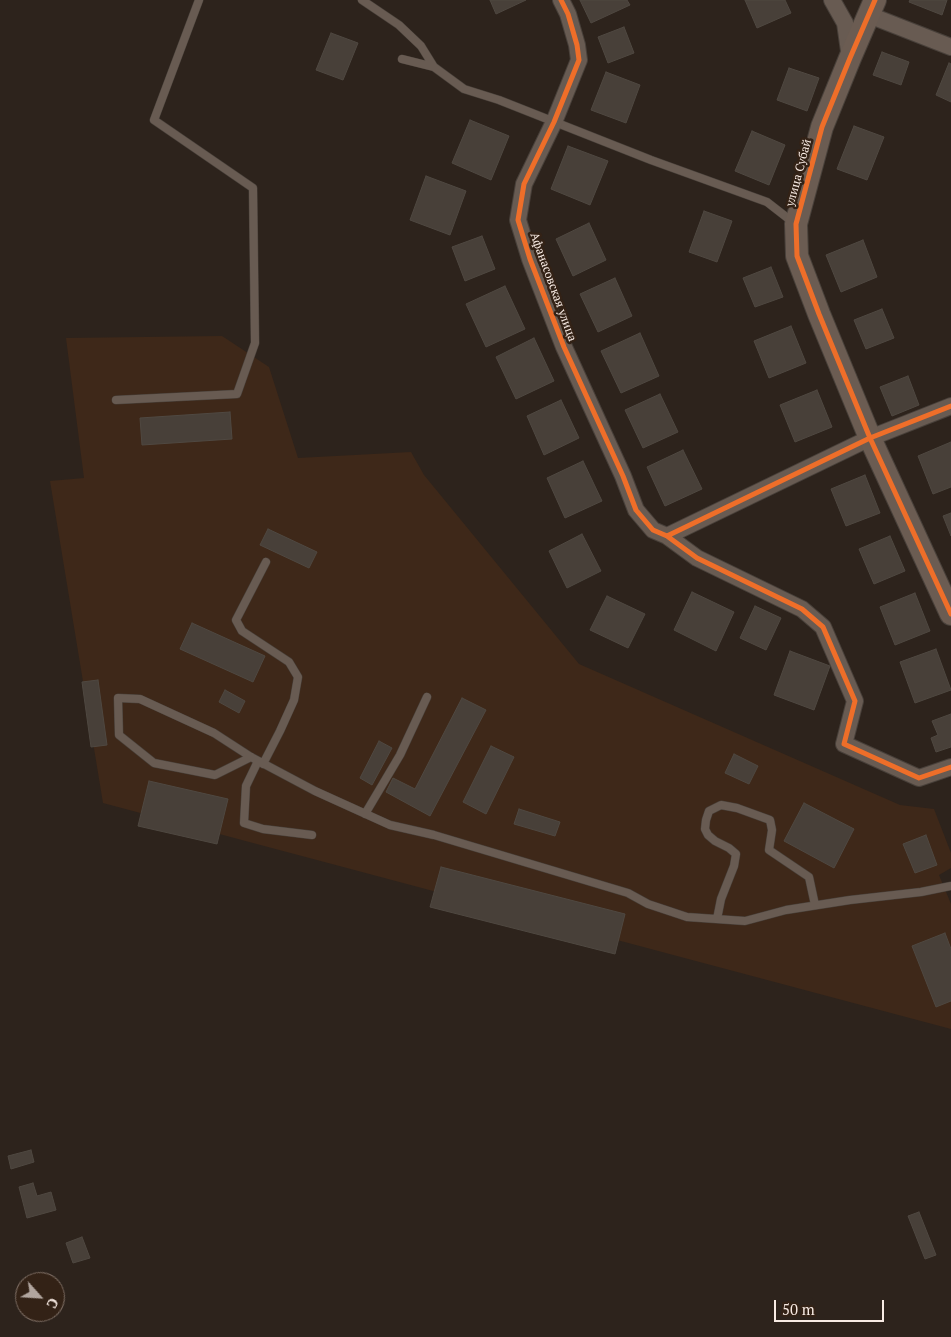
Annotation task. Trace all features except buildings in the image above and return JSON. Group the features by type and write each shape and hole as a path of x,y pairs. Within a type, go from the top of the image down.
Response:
{"street":[{"name":"Афанасовская улица","path":"561,0 568,14 577,45 578,60 554,122 524,184 518,220 530,259 564,347 623,476 636,510 653,530 667,536 698,558 802,609 823,627 855,700 844,744 919,778 951,767"},
{"path":"832,0 845,23 850,58"},
{"name":"улица Субай","path":"951,47 872,8 822,127 796,224 798,256 819,314 870,438 951,614"},
{"path":"667,536 870,438 951,406"}],"lane":[{"path":"116,400 237,394 255,343 253,188 154,120 199,0"},
{"path":"362,0 399,25 421,46 434,67 464,89 499,100 651,160 767,202 796,224"},
{"path":"402,59 434,67"},
{"path":"266,562 236,620 242,631 289,662 298,677 294,700 280,732 257,761 246,786 244,824 263,829 312,835"},
{"path":"365,814 400,755 428,697"},
{"path":"257,761 216,775 154,763 119,735 118,698 140,699 214,733 257,761 315,791 390,825 434,835 628,893 648,904 687,917 745,921 786,910 815,905 921,892 951,886"},
{"path":"716,919 721,899 734,866 736,854 729,848 714,841 708,835 705,828 710,812 721,805 737,808 770,820 772,830 769,850 809,877 815,905"}],"shaded area":[{"path":"222,336 269,367 298,458 411,452 424,475 579,664 900,805 934,809 951,853 951,868 939,875 951,904 951,1029 103,803 50,481 84,478 66,338"}],"cycle path":[{"path":"561,0 568,14 577,45 579,60 554,122 524,184 518,220 530,259 564,347 623,476 636,510 653,530 667,536"},
{"path":"875,0 822,127 796,224 797,256 870,438 951,614"},
{"path":"951,406 870,438 667,536 697,558 802,609 823,627 855,701 844,744 919,778 951,767"}]}
